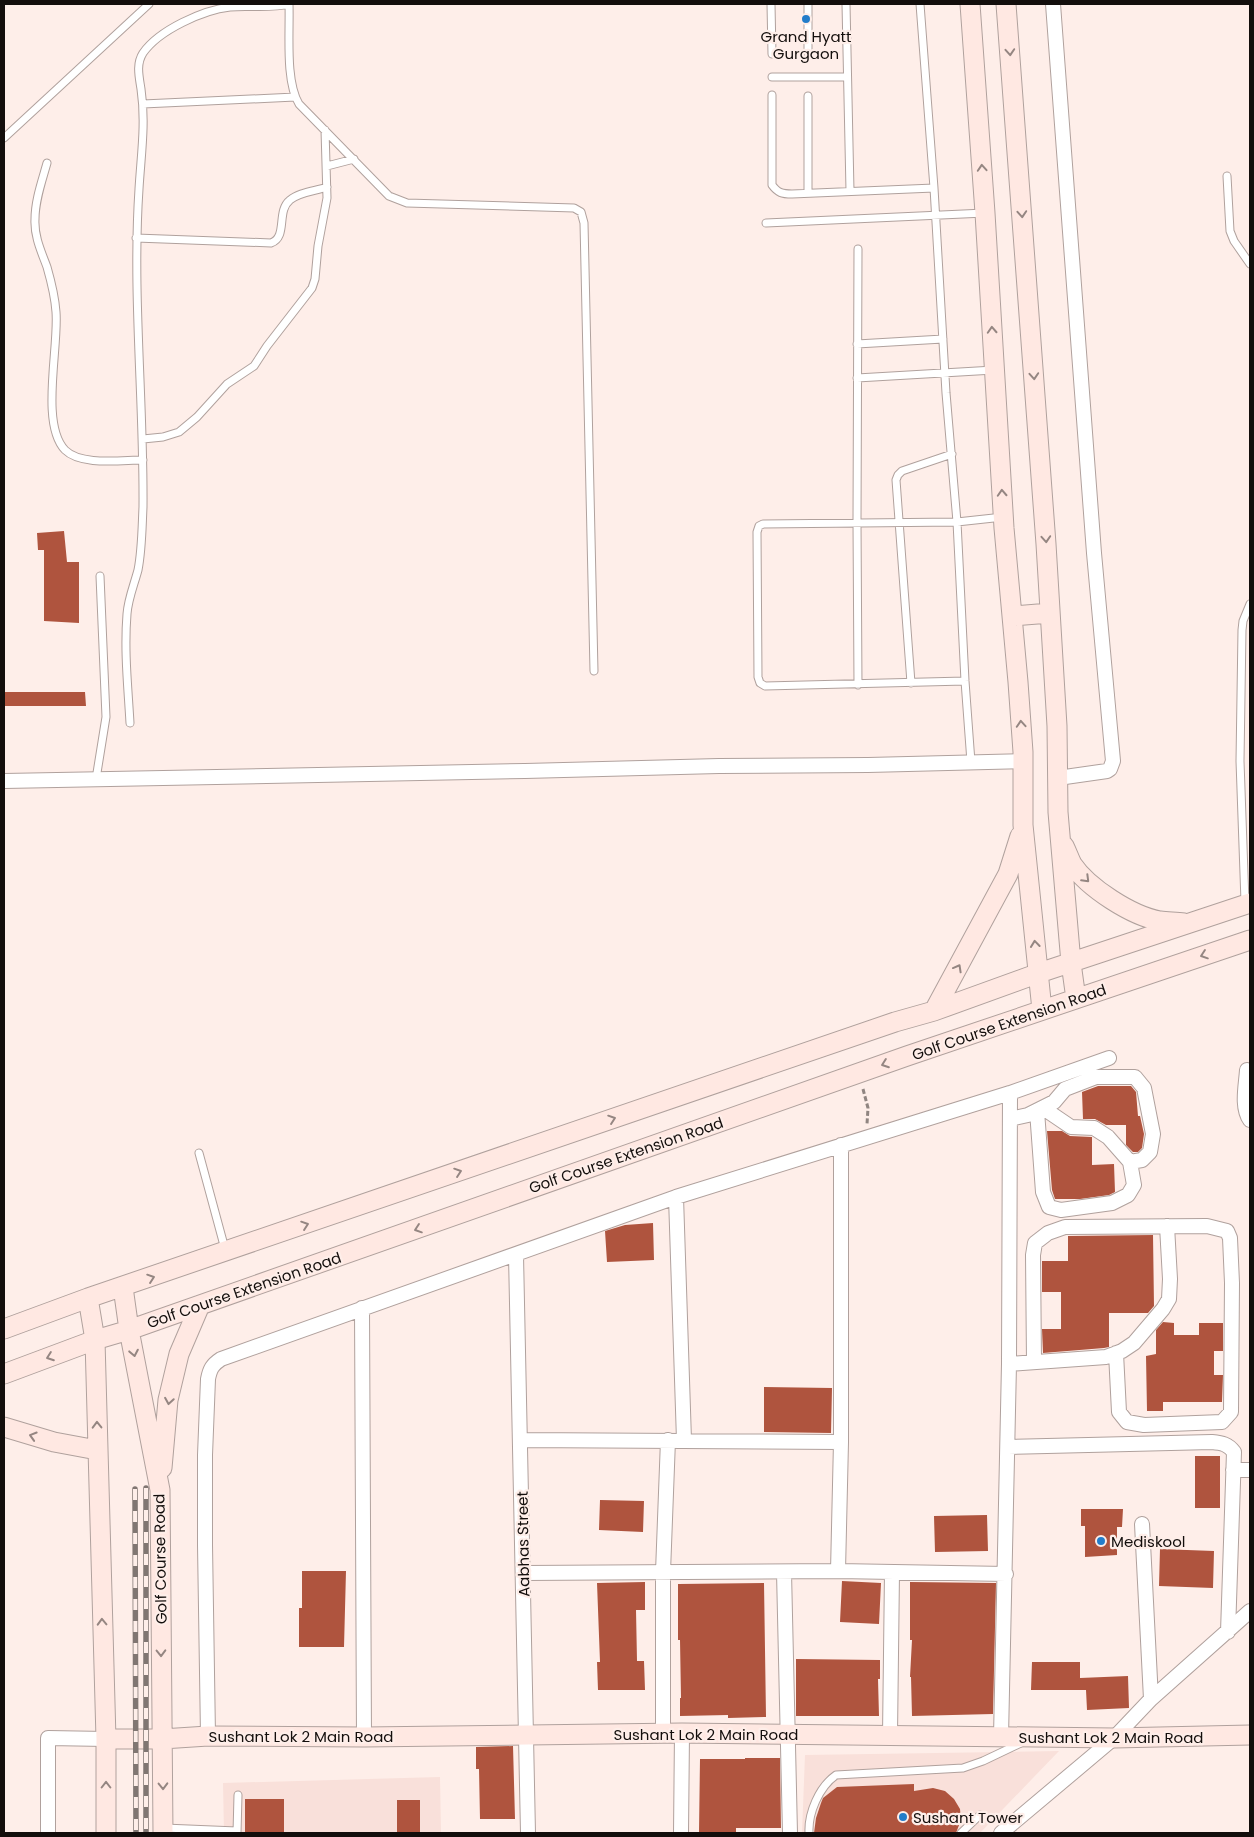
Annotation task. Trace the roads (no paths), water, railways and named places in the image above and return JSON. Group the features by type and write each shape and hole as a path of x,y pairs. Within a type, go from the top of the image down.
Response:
{"main road":[{"path":"970,4 985,213 1003,517 1023,761 1023,826 1042,1010"},
{"path":"1006,4 1046,544 1057,726 1058,812 1071,963 1076,999"},
{"path":"1012,616 1050,613"},
{"path":"934,1011 1008,874 1023,826"},
{"path":"1061,838 1073,864 1090,883 1112,899 1139,914 1160,921 1192,923"},
{"path":"4,1329 88,1298 895,1022 934,1011 1038,973 1248,904"},
{"name":"Golf Course Extension Road","path":"4,1374 95,1340 129,1330 859,1073 1250,940"},
{"name":"Golf Course Road","path":"123,1287 129,1330 160,1490 163,1830"},
{"path":"88,1298 95,1340 106,1739 106,1833"},
{"path":"160,1490 168,1400 179,1354 200,1305"},
{"path":"4,1427 54,1442 97,1450"},
{"name":"Sushant Lok 2 Main Road","path":"106,1739 162,1739 208,1736 364,1737 663,1733 1114,1738 1250,1735"}],"street":[{"path":"1053,4 1094,552 1113,761 1110,769 1107,771 1058,778"},
{"path":"4,781 1023,761"},
{"path":"208,1736 205,1455 208,1379 214,1364 221,1359 362,1308 516,1256 676,1197 1010,1093 1108,1058"},
{"path":"1247,1070 1245,1107 1246,1114 1250,1120"},
{"path":"1010,1119 1028,1115 1054,1102 1065,1089 1096,1077 1135,1077 1144,1088 1153,1134 1150,1152 1142,1160 1130,1162"},
{"path":"1001,1737 1008,1447 1010,1093"},
{"path":"1040,1109 1071,1127 1094,1128 1108,1137 1130,1162 1134,1185 1128,1194 1112,1203 1061,1210 1049,1207 1043,1192 1040,1109"},
{"path":"838,1571 841,1442 841,1145"},
{"path":"676,1197 684,1440"},
{"path":"1009,1364 1106,1357 1134,1343 1163,1309 1169,1299 1170,1279 1167,1226"},
{"path":"1034,1362 1033,1255 1035,1243 1048,1233 1065,1227 1207,1226 1227,1231 1230,1238 1232,1284 1231,1412 1222,1422 1144,1425 1127,1422 1119,1412 1116,1353"},
{"name":"Aabhas Street","path":"516,1256 528,1833"},
{"path":"362,1308 364,1737"},
{"path":"521,1440 841,1442"},
{"path":"663,1733 663,1572 668,1440"},
{"path":"1008,1447 1212,1442 1230,1447 1234,1452 1228,1632"},
{"path":"1233,1470 1250,1470"},
{"path":"1142,1524 1151,1699"},
{"path":"524,1573 838,1571 1006,1574"},
{"path":"784,1572 790,1833"},
{"path":"890,1735 892,1572"},
{"path":"1002,1833 1114,1738 1151,1699 1250,1611"},
{"path":"681,1833 682,1733"},
{"path":"48,1833 48,1738 106,1739"}],"lane":[{"path":"4,138 149,4"},
{"path":"130,723 126,654 127,613 140,557 143,510 143,439 136,238 143,139 143,104 138,69 140,59 151,43 169,30 197,17 228,7 270,7 289,4 290,80 295,97 299,104 389,196 407,203 574,208 581,212 584,223 594,671"},
{"path":"771,4 772,54"},
{"path":"808,4 808,53"},
{"path":"846,4 850,192"},
{"path":"920,4 972,762"},
{"path":"772,77 848,77"},
{"path":"772,95 772,185 776,191 782,194 934,188"},
{"path":"808,96 808,193"},
{"path":"143,104 295,97"},
{"path":"143,439 179,432 197,417 227,384 248,372 312,288 315,279 327,187 325,130"},
{"path":"327,166 354,159"},
{"path":"47,163 37,201 35,219 37,237 47,269 56,312 52,411 55,432 64,449 79,459 143,460"},
{"path":"1227,176 1230,231 1250,264"},
{"path":"136,238 270,243 279,237 282,214 289,200 327,187"},
{"path":"766,222 985,213"},
{"path":"858,249 858,685"},
{"path":"857,344 944,339"},
{"path":"857,378 994,370"},
{"path":"911,683 896,488 898,475 952,454"},
{"path":"965,681 764,686 760,683 758,668 757,532 759,526 763,524 957,522 1003,517"},
{"path":"96,779 106,717 100,576"},
{"path":"1248,904 1240,716 1242,630 1243,621 1250,604"},
{"path":"199,1153 226,1252"},
{"path":"809,1833 810,1818 815,1804 824,1787 836,1775 963,1768 983,1761 1034,1737"},
{"path":"163,1830 237,1832 238,1795"},
{"path":"962,1833 980,1815"}],"railway":[{"path":"146,1488 146,1833"},
{"path":"135,1489 136,1833"}],"place":[{"name":"Grand Hyatt Gurgaon","path":"806,19"},
{"name":"Mediskool","path":"1101,1541"},
{"name":"Sushant Tower","path":"903,1817"}]}
